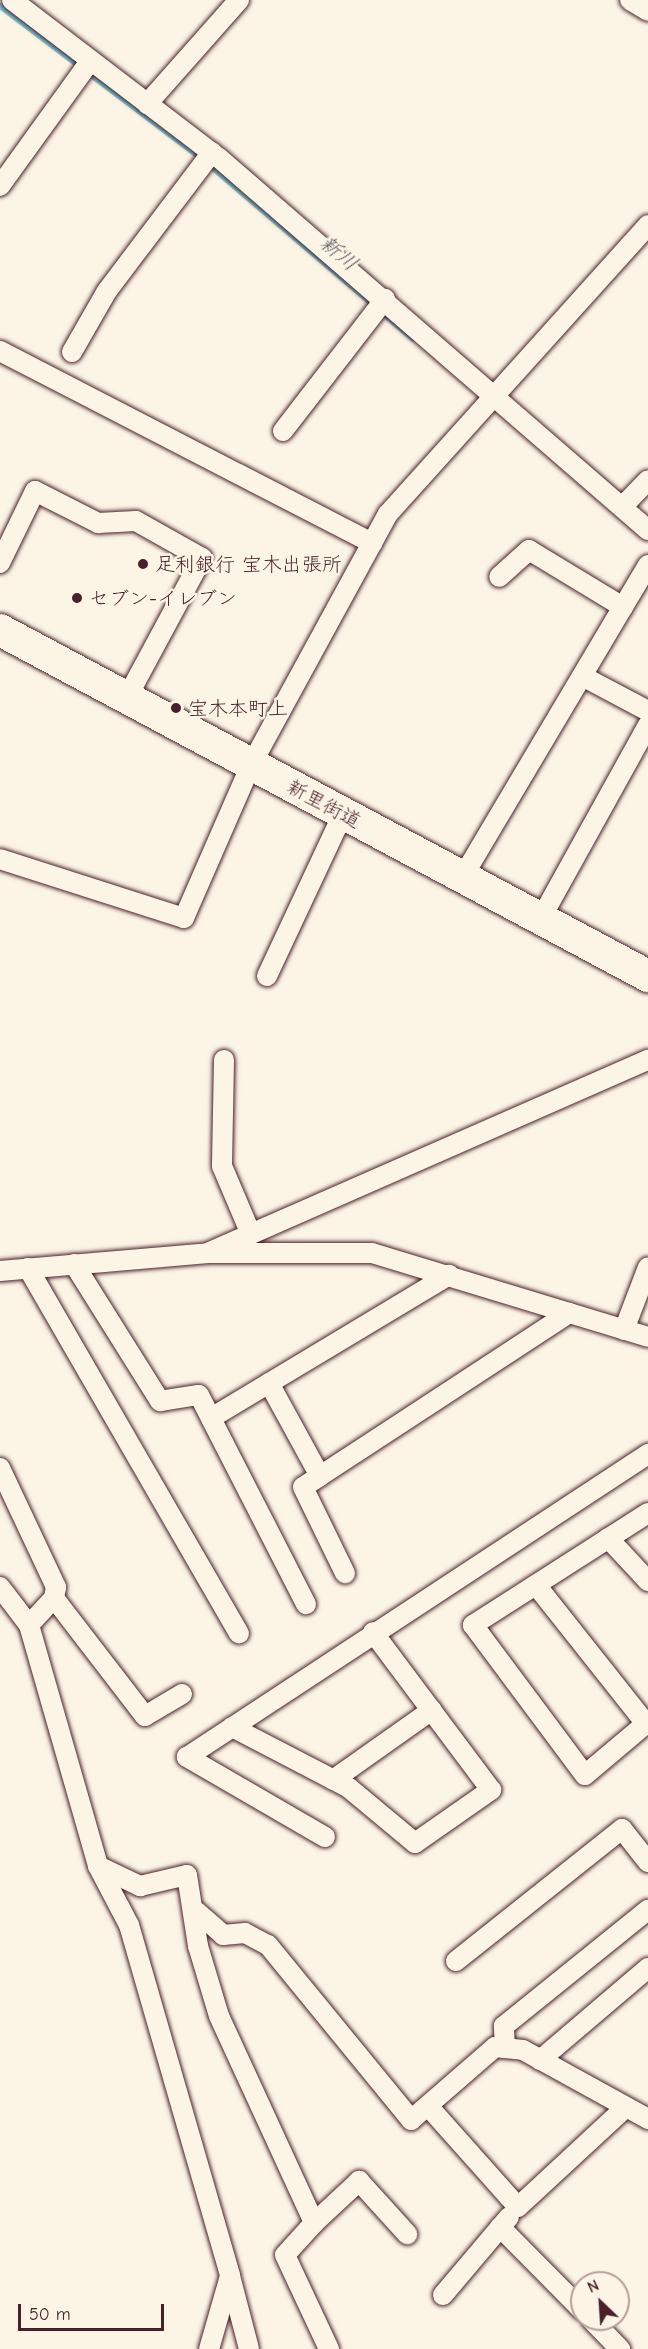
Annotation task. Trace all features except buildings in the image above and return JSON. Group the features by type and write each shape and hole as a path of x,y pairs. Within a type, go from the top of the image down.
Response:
{"main road":[{"name":"新里街道","path":"0,631 540,920 646,972"}],"street":[{"path":"12,0 212,152 499,396 648,530"},
{"path":"147,104 239,0"},
{"path":"630,0 648,11"},
{"path":"0,186 90,61"},
{"path":"72,352 107,291 212,152"},
{"path":"0,859 184,918 251,765 388,514 417,480 499,396 648,225"},
{"path":"283,431 385,298"},
{"path":"0,351 372,543"},
{"path":"622,507 648,480"},
{"path":"0,563 35,491 98,523 136,521 202,558 127,697"},
{"path":"499,577 529,550 623,607"},
{"path":"462,878 648,565"},
{"path":"582,676 648,711"},
{"path":"540,920 648,725"},
{"path":"267,976 343,814"},
{"path":"224,1060 222,1166 250,1232"},
{"path":"208,1253 250,1232 648,1060"},
{"path":"0,1270 208,1253 372,1253 648,1337"},
{"path":"74,1264 160,1401 199,1395 306,1604"},
{"path":"624,1330 648,1267"},
{"path":"28,1268 239,1634"},
{"path":"211,1418 449,1275"},
{"path":"345,1573 303,1487 569,1313"},
{"path":"269,1383 320,1476"},
{"path":"325,1837 187,1757 373,1632 648,1454"},
{"path":"0,1468 56,1587 54,1598 29,1625"},
{"path":"536,1585 647,1723 585,1775 473,1625 648,1513"},
{"path":"608,1538 648,1581"},
{"path":"0,1587 29,1625 98,1866 129,1925 249,2349"},
{"path":"54,1598 145,1716 182,1694"},
{"path":"232,1727 333,1780 415,1843 492,1790 373,1632"},
{"path":"333,1780 432,1710"},
{"path":"456,1961 622,1829 648,1862"},
{"path":"98,1866 140,1886 187,1875 197,1912 198,1946 219,2016 314,2223"},
{"path":"505,2048 504,2026 648,1910"},
{"path":"197,1912 223,1935 245,1933 268,1945 411,2120 495,2047 505,2048 540,2060 648,2119"},
{"path":"540,2060 648,1968"},
{"path":"428,2106 518,2207"},
{"path":"443,2295 518,2207 626,2107"},
{"path":"329,2349 285,2255 314,2223 359,2181 407,2234"},
{"path":"500,2227 570,2298"},
{"path":"209,2349 230,2276"},
{"path":"603,2331 620,2349"}],"waterway":[{"name":"新川","path":"0,6 206,162 413,339"}],"place":[{"name":"足利銀行 宝木出張所","path":"143,564"},
{"name":"セブン-イレブン","path":"77,598"},
{"name":"宝木本町上","path":"176,708"}]}
